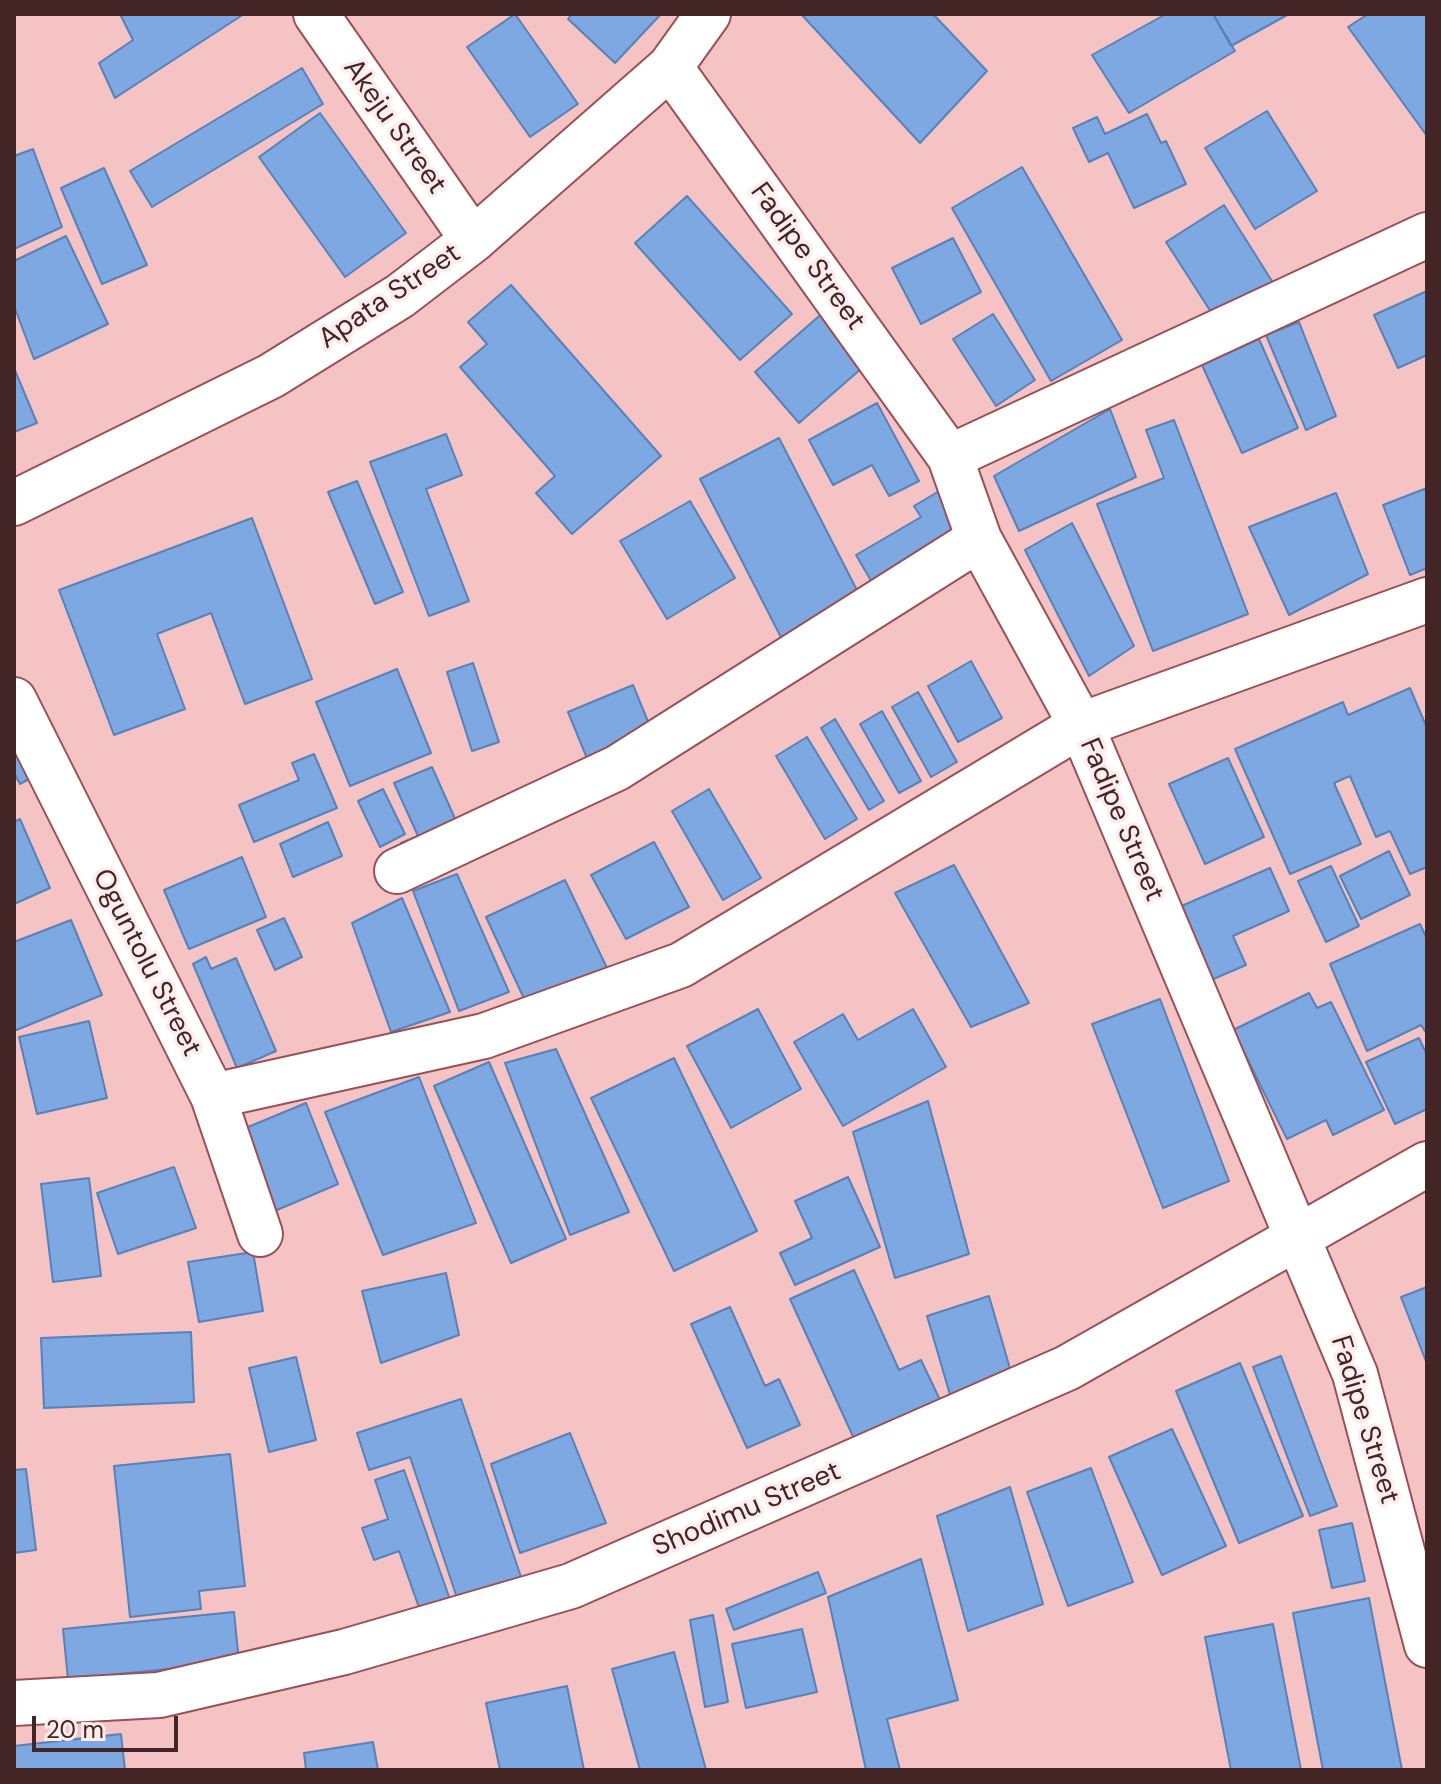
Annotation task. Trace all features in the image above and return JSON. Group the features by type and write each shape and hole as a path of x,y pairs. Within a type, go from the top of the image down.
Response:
{"street":[{"name":"Akeju Street","path":"316,14 473,240"},
{"name":"Apata Street","path":"14,503 271,376 400,296 473,240 670,67 708,14"},
{"name":"Fadipe Street","path":"670,67 950,457 979,539 1081,725 1355,1374 1427,1645"},
{"path":"950,457 1427,235"},
{"path":"397,871 617,768 979,539"},
{"path":"213,1096 484,1036 681,965 1081,725 1427,600"},
{"name":"Oguntolu Street","path":"14,700 213,1096 260,1234"},
{"name":"Shodimu Street","path":"14,1703 159,1695 344,1652 571,1586 1067,1368 1300,1239 1427,1164"}],"building":[{"path":"120,14 244,14 115,98 99,63 133,40"},
{"path":"515,14 578,104 530,137 467,47"},
{"path":"572,14 661,14 615,63 568,19"},
{"path":"801,14 933,14 987,71 920,143"},
{"path":"1166,14 1213,14 1235,51 1129,113 1092,55"},
{"path":"1213,14 1289,14 1231,46"},
{"path":"1368,14 1427,14 1427,136 1348,27"},
{"path":"302,68 323,104 152,207 130,171"},
{"path":"1267,111 1317,191 1255,229 1205,148"},
{"path":"320,113 406,233 345,277 259,157"},
{"path":"1147,114 1161,143 1166,141 1186,184 1134,208 1108,153 1089,162 1073,128 1097,117 1105,134"},
{"path":"33,149 62,227 14,249 14,156"},
{"path":"1022,167 1122,340 1051,381 952,208"},
{"path":"104,168 147,265 102,284 61,188"},
{"path":"687,196 792,314 740,360 635,243"},
{"path":"1224,205 1277,289 1220,326 1166,242"},
{"path":"66,236 108,324 34,359 14,306 14,261"},
{"path":"953,238 981,292 921,324 892,268"},
{"path":"511,285 661,456 572,534 536,493 555,476 460,367 487,344 468,322"},
{"path":"1427,291 1427,355 1398,368 1374,315"},
{"path":"826,310 870,361 799,423 755,372"},
{"path":"993,314 1035,380 996,406 953,339"},
{"path":"1299,322 1336,416 1306,430 1266,335"},
{"path":"1259,339 1298,428 1242,453 1202,365"},
{"path":"14,368 37,423 14,432"},
{"path":"877,403 919,481 889,496 872,465 833,485 809,440"},
{"path":"1110,409 1136,477 1019,531 994,476"},
{"path":"1174,420 1248,614 1153,651 1097,504 1164,478 1146,430"},
{"path":"446,434 462,475 426,489 469,601 429,616 370,462"},
{"path":"779,438 861,598 789,653 700,479"},
{"path":"357,481 403,592 375,604 328,492"},
{"path":"1427,488 1427,568 1410,575 1383,505"},
{"path":"941,490 971,541 880,596 856,555 921,517 914,506"},
{"path":"1336,493 1368,574 1289,615 1249,527"},
{"path":"690,501 735,578 667,619 620,541"},
{"path":"252,518 312,679 245,704 211,613 157,634 185,709 114,735 59,590"},
{"path":"1072,523 1134,646 1089,676 1025,550"},
{"path":"971,661 1002,718 958,742 928,686"},
{"path":"473,663 499,742 472,751 447,672"},
{"path":"397,669 431,753 350,786 316,702"},
{"path":"633,685 656,741 591,768 568,712"},
{"path":"1410,688 1427,728 1427,867 1410,874 1390,831 1376,837 1350,776 1334,783 1361,844 1290,874 1235,749 1343,702 1348,715"},
{"path":"918,692 957,762 931,777 892,707"},
{"path":"882,711 921,781 899,793 860,724"},
{"path":"835,719 884,801 869,810 821,728"},
{"path":"14,724 40,773 20,784 14,773"},
{"path":"807,737 857,819 825,839 776,756"},
{"path":"314,754 337,808 254,842 239,805 299,780 292,763"},
{"path":"1228,758 1264,837 1205,864 1169,784"},
{"path":"432,767 461,832 407,856 401,843 418,836 394,783"},
{"path":"383,789 405,834 380,847 358,801"},
{"path":"709,789 761,878 723,900 672,811"},
{"path":"20,819 50,888 14,904 14,822"},
{"path":"328,822 342,856 293,877 280,844"},
{"path":"654,842 689,907 626,939 591,875"},
{"path":"1389,851 1410,895 1361,919 1340,876"},
{"path":"242,857 266,917 189,949 164,890"},
{"path":"954,865 1029,1003 971,1027 895,893"},
{"path":"1331,866 1359,926 1326,942 1298,881"},
{"path":"1270,868 1289,911 1233,936 1246,965 1211,980 1179,907"},
{"path":"457,874 509,992 459,1011 413,891"},
{"path":"565,880 607,968 527,1005 486,917"},
{"path":"402,898 450,1012 391,1032 352,923"},
{"path":"284,918 302,957 275,970 257,930"},
{"path":"71,920 102,995 14,1031 14,942"},
{"path":"1420,924 1427,939 1427,1034 1421,1025 1367,1051 1330,964"},
{"path":"206,957 211,969 236,958 276,1051 237,1068 193,964"},
{"path":"1309,993 1317,1008 1331,1002 1384,1110 1333,1135 1326,1120 1287,1139 1233,1030"},
{"path":"1160,999 1229,1181 1163,1208 1092,1024"},
{"path":"758,1009 801,1089 731,1128 687,1046"},
{"path":"913,1009 946,1067 843,1126 794,1042 843,1014 858,1040"},
{"path":"89,1021 107,1098 37,1114 19,1037"},
{"path":"1419,1038 1427,1055 1427,1109 1395,1124 1366,1062"},
{"path":"556,1049 629,1212 570,1235 505,1063"},
{"path":"674,1058 757,1231 674,1271 591,1098"},
{"path":"489,1062 566,1239 511,1263 434,1086"},
{"path":"419,1077 476,1223 383,1255 325,1112"},
{"path":"928,1101 969,1254 895,1278 853,1132"},
{"path":"306,1103 338,1184 270,1213 236,1132"},
{"path":"174,1167 196,1228 118,1254 97,1193"},
{"path":"848,1177 880,1247 795,1285 780,1253 812,1238 795,1201"},
{"path":"89,1178 101,1276 53,1282 41,1184"},
{"path":"253,1252 263,1311 199,1322 188,1262"},
{"path":"854,1270 899,1370 921,1360 942,1404 856,1443 790,1299"},
{"path":"446,1273 459,1335 381,1363 362,1291"},
{"path":"1427,1287 1427,1364 1401,1297"},
{"path":"989,1296 1013,1379 951,1398 927,1316"},
{"path":"730,1307 765,1386 779,1379 800,1425 747,1448 691,1324"},
{"path":"191,1332 194,1402 44,1408 41,1338"},
{"path":"1281,1356 1337,1506 1310,1516 1253,1367"},
{"path":"296,1357 316,1440 269,1452 249,1368"},
{"path":"1240,1363 1303,1516 1239,1543 1176,1391"},
{"path":"461,1399 522,1580 458,1601 410,1457 369,1470 357,1433"},
{"path":"1172,1429 1226,1546 1162,1575 1109,1457"},
{"path":"570,1433 606,1523 520,1553 491,1464"},
{"path":"230,1454 245,1586 199,1591 201,1609 130,1617 114,1466"},
{"path":"1091,1468 1133,1582 1068,1606 1027,1492"},
{"path":"26,1469 36,1550 14,1553 14,1470"},
{"path":"404,1470 452,1605 422,1616 399,1551 374,1560 362,1528 388,1519 375,1480"},
{"path":"1010,1487 1043,1604 968,1631 937,1516"},
{"path":"1352,1523 1365,1581 1332,1588 1319,1530"},
{"path":"921,1559 958,1700 887,1719 900,1770 866,1770 828,1597"},
{"path":"818,1572 826,1593 734,1630 726,1609"},
{"path":"1369,1598 1402,1770 1323,1770 1293,1613"},
{"path":"234,1612 239,1662 68,1679 63,1629"},
{"path":"713,1615 728,1702 705,1707 690,1620"},
{"path":"1273,1624 1301,1770 1231,1770 1205,1637"},
{"path":"802,1629 817,1692 746,1708 732,1644"},
{"path":"674,1652 706,1770 640,1770 612,1669"},
{"path":"567,1686 584,1770 500,1770 486,1703"},
{"path":"121,1734 125,1770 14,1770 14,1746"},
{"path":"373,1742 378,1770 306,1770 304,1753"}]}
